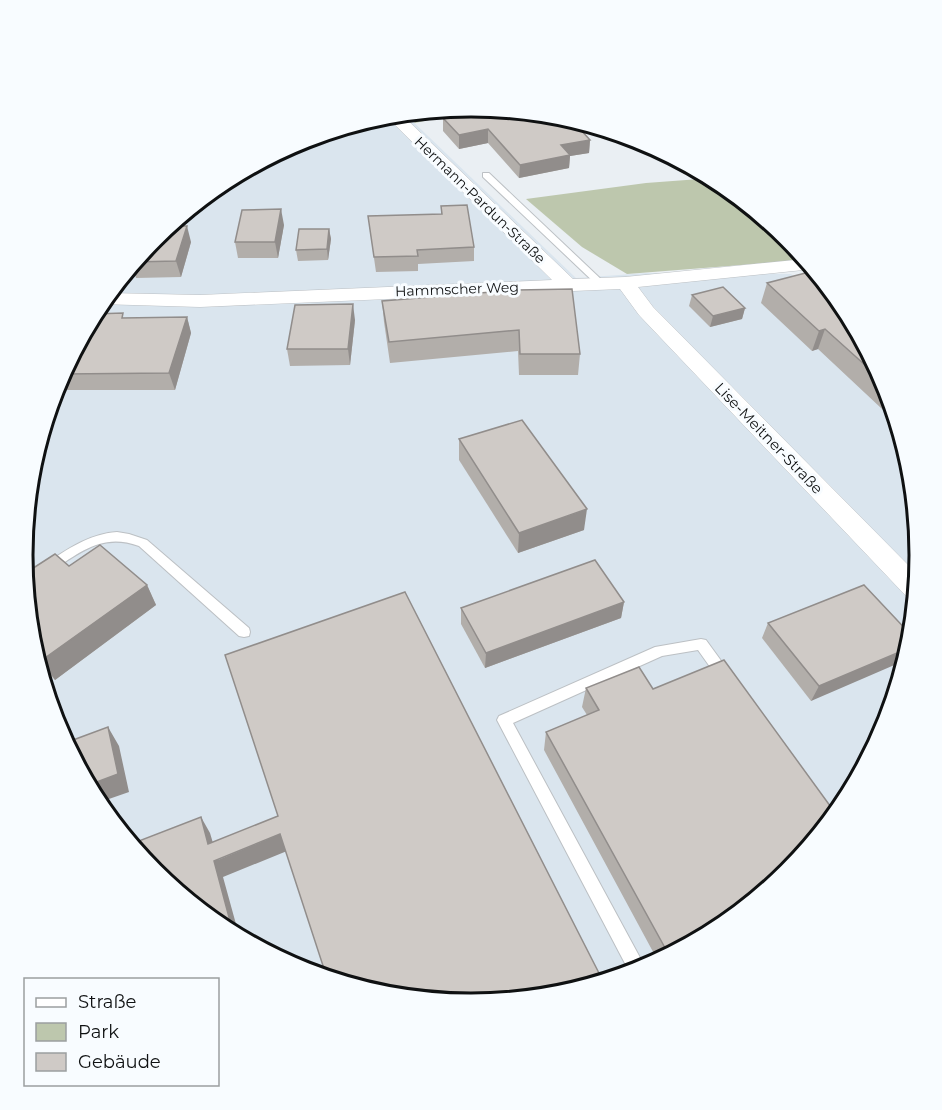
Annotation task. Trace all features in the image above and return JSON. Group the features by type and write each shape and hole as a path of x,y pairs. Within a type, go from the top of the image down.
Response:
{"street":[{"name":"Hermann-Pardun-Straße","path":"401,123 568,285"},
{"name":"Hammscher Weg","path":"116,299 200,301 625,283 799,265"},
{"name":"Lise-Meitner-Straße","path":"625,283 646,311 908,582"}],"lane":[{"path":"486,175 601,284"},
{"path":"35,576 91,542 105,536 127,535 143,543 244,632"},
{"path":"633,962 504,720 660,651 701,644 735,690"}],"shaded area":[{"path":"413,121 576,278 647,273 791,274 835,312 864,361 876,387 901,470 909,555 901,640 876,723 864,749 835,798 818,822 781,865 738,902 714,919 665,948 639,960 556,985 471,993 386,985 303,960 277,948 228,919 204,902 161,865 124,822 107,798 78,749 66,723 41,640 33,555 41,470 66,387 78,361 107,312 124,288 161,245 204,208 277,162 330,140 386,125"}],"green space":[{"path":"435,119 415,123 413,121"},
{"path":"695,179 738,208 781,245 795,261 627,274 582,247 526,199 646,183"}],"building":[{"path":"443,118 500,118 556,125 582,132 590,140 561,145 570,155 520,165 488,129 459,135"},
{"path":"467,205 474,247 417,250 418,256 374,257 368,216 442,214 441,206"},
{"path":"281,209 275,242 235,242 242,210"},
{"path":"182,226 187,226 176,261 146,262"},
{"path":"299,229 329,229 327,249 296,250"},
{"path":"806,273 835,312 866,366 825,329 819,331 767,283"},
{"path":"723,287 745,308 713,316 692,295"},
{"path":"572,289 580,354 520,354 519,330 389,342 382,301 517,290"},
{"path":"353,304 348,349 287,349 295,305"},
{"path":"123,313 122,318 187,317 169,373 72,374 106,314"},
{"path":"522,420 587,509 519,533 459,439"},
{"path":"100,545 147,585 45,658 37,612 33,568 55,554 69,566"},
{"path":"595,560 624,602 486,653 461,608"},
{"path":"864,585 903,626 898,653 819,686 768,623"},
{"path":"405,592 599,974 556,985 471,993 386,985 324,968 280,834 214,861 230,920 182,884 139,841 201,817 208,844 278,816 225,655"},
{"path":"724,660 830,805 800,844 760,884 714,919 665,948 546,732 599,710 586,688 639,667 653,689"},
{"path":"108,727 118,774 97,782 74,740"}]}
